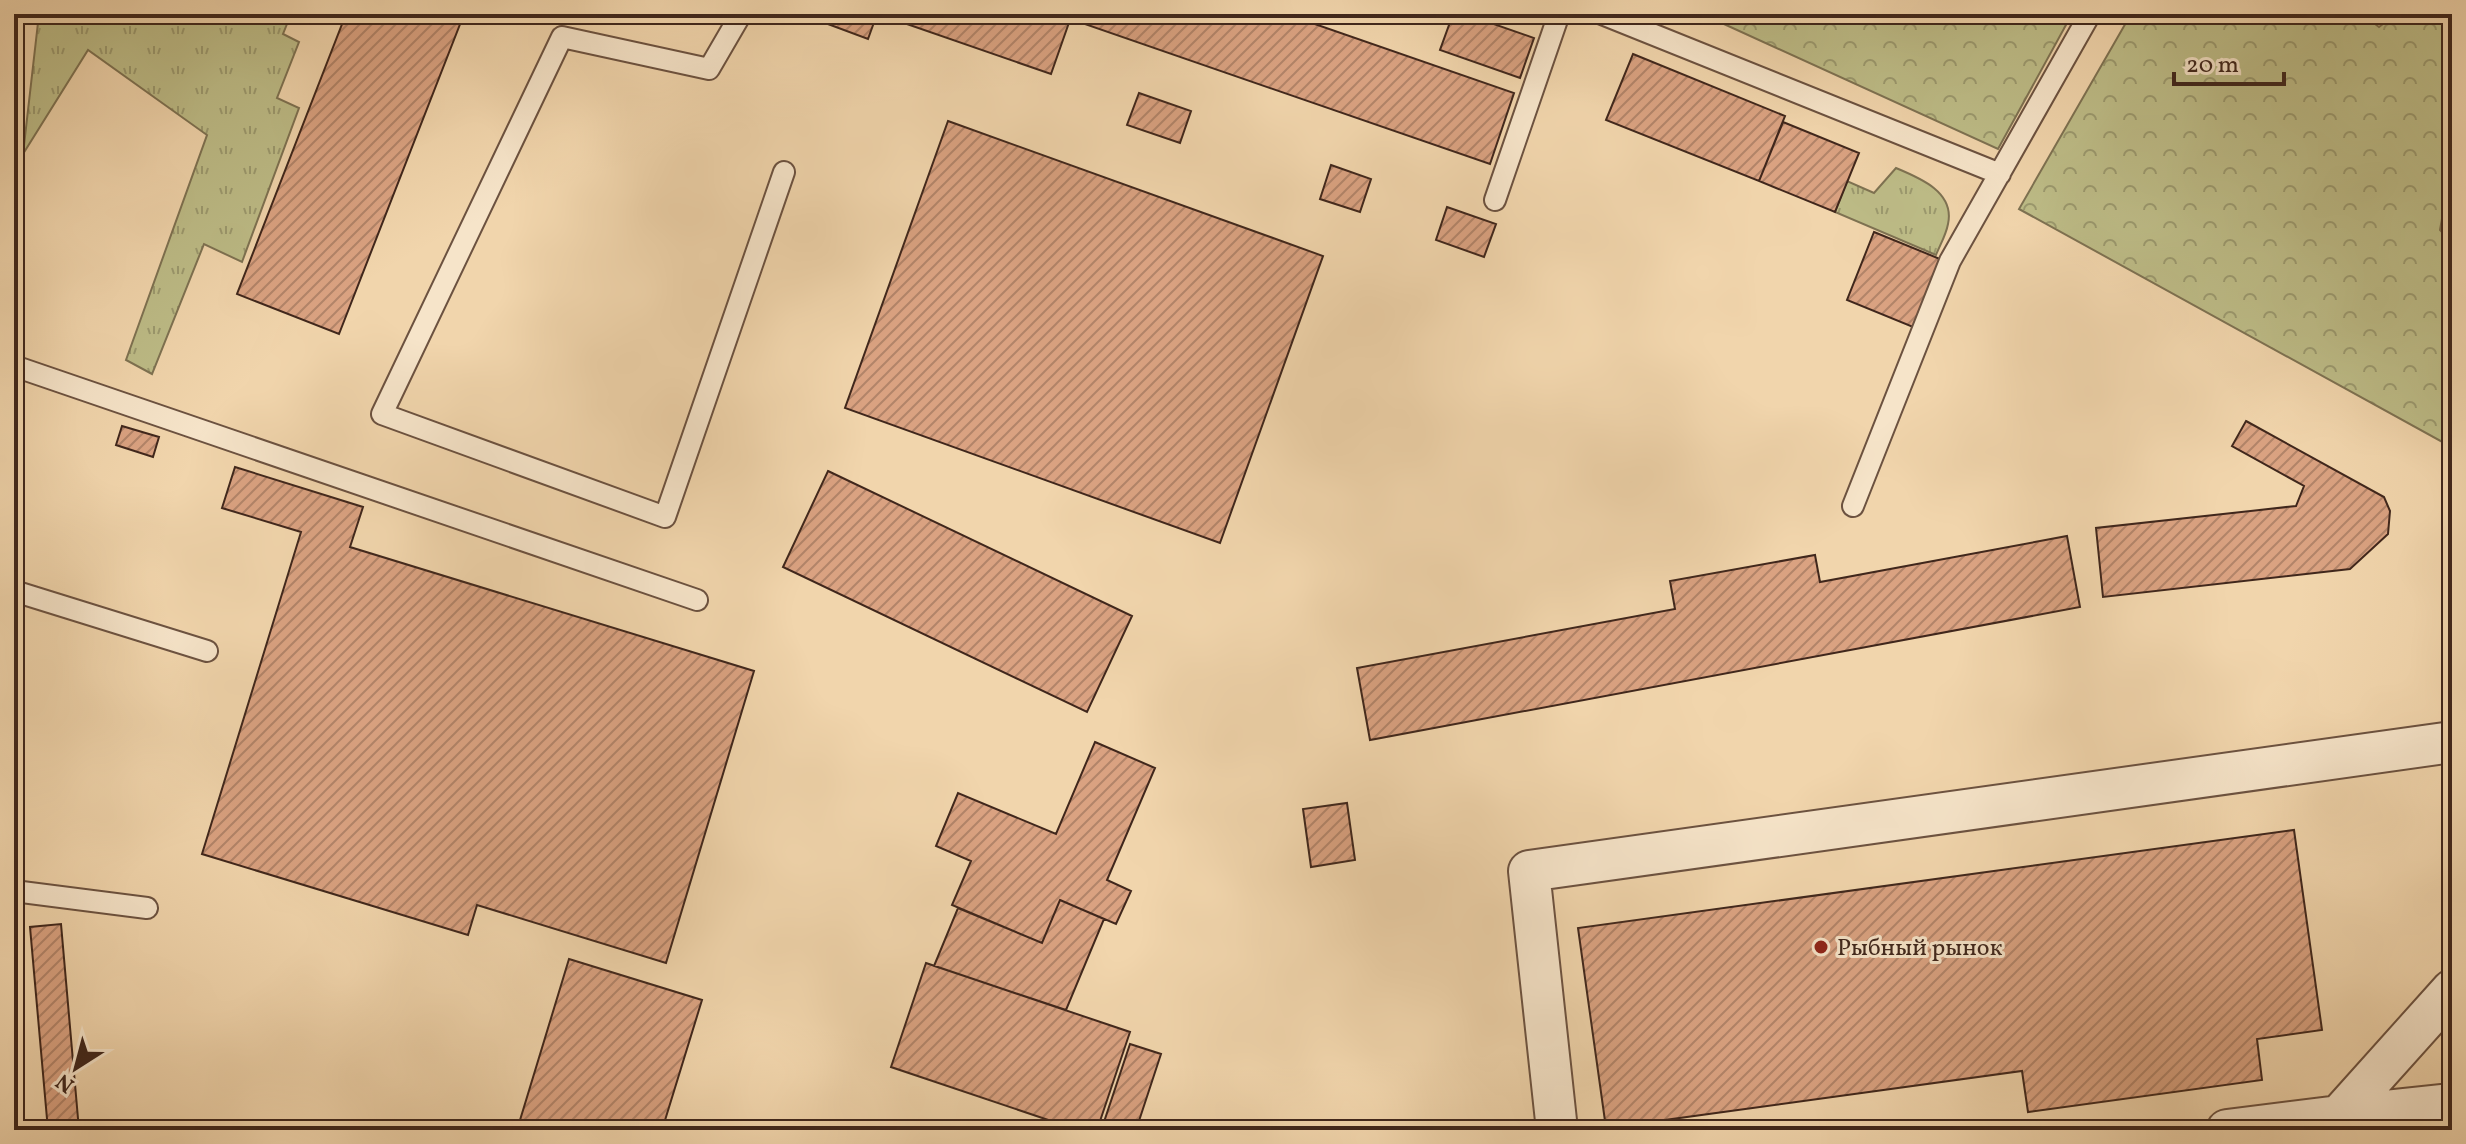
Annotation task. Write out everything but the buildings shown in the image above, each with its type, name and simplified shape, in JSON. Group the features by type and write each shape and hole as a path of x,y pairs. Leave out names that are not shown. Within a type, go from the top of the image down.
{"street":[{"path":"1557,1130 1529,871 2452,742"},
{"path":"2339,1116 2452,990"},
{"path":"2227,1130 2452,1104"}],"lane":[{"path":"741,14 709,69 562,37 382,414 665,517 784,172"},
{"path":"1495,200 1559,14"},
{"path":"1602,14 2000,174"},
{"path":"1853,506 1950,261 2090,14"},
{"path":"14,366 697,600"},
{"path":"14,591 207,651"},
{"path":"14,891 147,908"}],"green space":[{"path":"39,14 291,14 283,34 299,42 277,98 299,108 242,262 204,244 152,374 126,360 207,135 88,50 23,154"},
{"path":"1702,14 2072,14 1998,149"},
{"path":"2131,14 2362,14 2379,27 2396,14 2452,14 2452,184 2447,191 2440,230 2452,243 2452,439 2446,444 2019,209"},
{"path":"1896,168 1934,188 1946,203 1948,224 1936,255 1835,212 1847,181 1874,193"}],"place":[{"name":"Рыбный рынок","path":"1821,947"}]}
